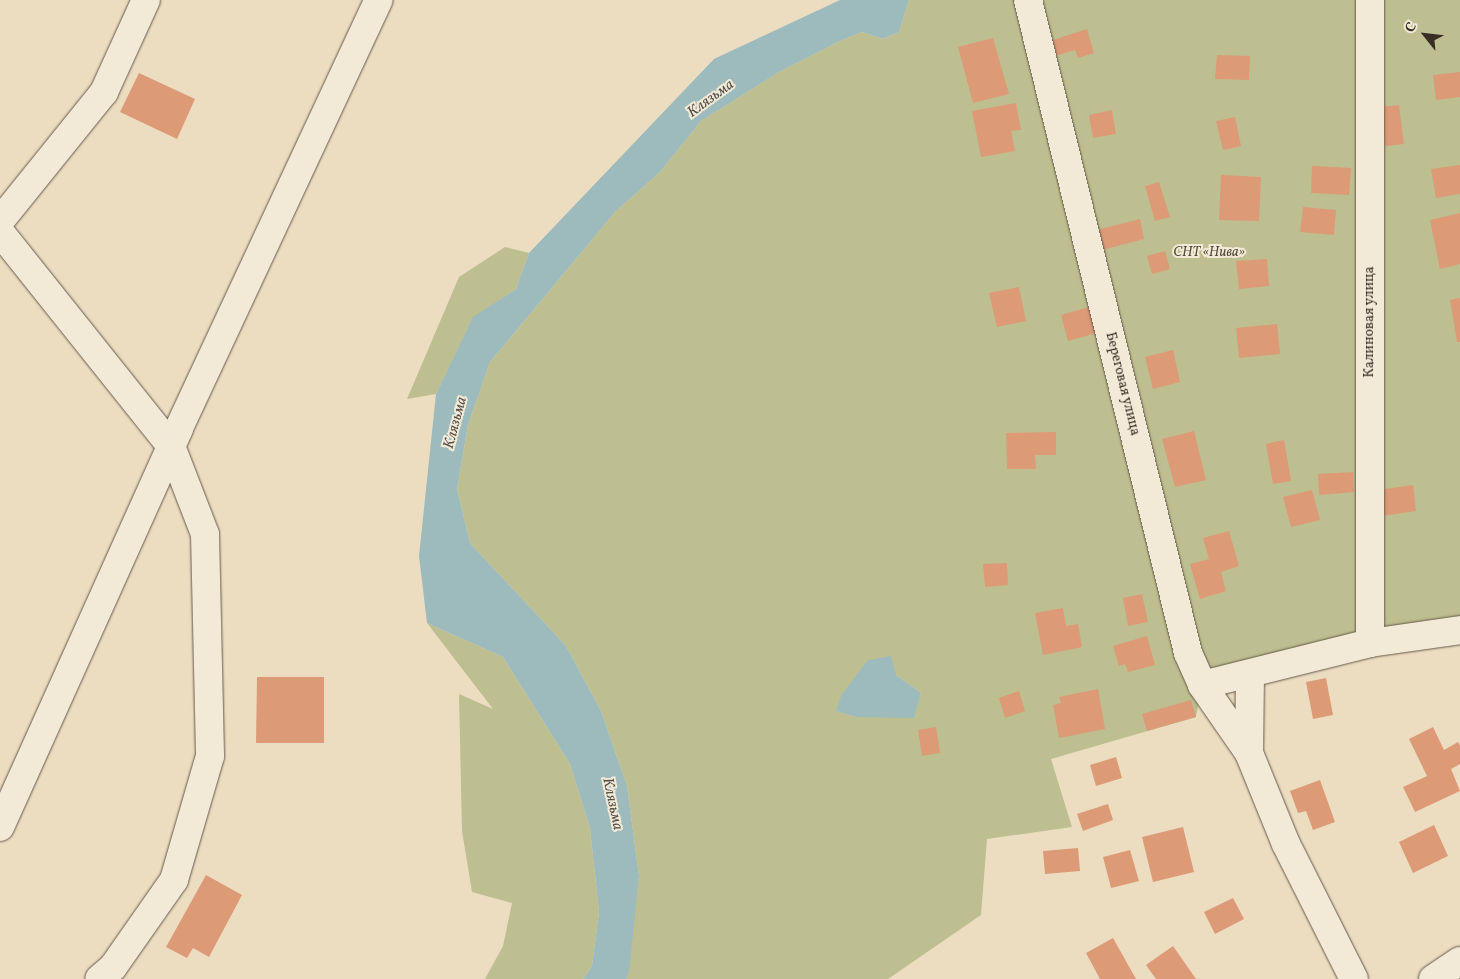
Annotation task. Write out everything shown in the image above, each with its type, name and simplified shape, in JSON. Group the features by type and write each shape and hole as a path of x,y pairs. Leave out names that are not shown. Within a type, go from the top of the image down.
{"street":[{"path":"0,221 104,92 146,0"},
{"path":"0,827 171,446 379,0"},
{"name":"Береговая улица","path":"1028,0 1188,653 1202,685 1249,754"},
{"name":"Калиновая улица","path":"1370,0 1370,643"},
{"path":"0,232 171,446 205,534 210,756 174,880 113,967 99,979"},
{"path":"1202,685 1370,643 1460,630"},
{"path":"1250,674 1249,754 1286,844 1354,979"},
{"path":"1433,979 1460,961"}],"green space":[{"name":"СНТ «Нива»","path":"909,0 1460,0 1460,630 1202,685 1196,717 1051,759 1072,827 987,839 981,915 888,979 626,979 639,876 627,786 601,711 566,646 470,543 457,489 468,425 490,362 615,212 660,172 701,121 779,72 840,41 862,32 883,39 899,32","holes":["896,675 921,693 914,717 856,717 837,711"]},
{"path":"505,247 529,253 516,289 473,318 436,394 407,399 459,277"},
{"path":"427,623 503,657 570,764 590,828 599,912 592,966 583,979 485,979 503,946 512,903 472,892 462,831 459,694 493,709"}],"water":[{"name":"Клязьма","path":"840,0 909,0 899,32 883,39 862,32 840,41 779,72 701,121 660,172 615,212 490,362 468,425 457,489 470,543 566,646 601,711 627,786 639,876 629,972 626,979 583,979 592,966 599,912 590,828 570,764 503,657 427,623 419,556 436,394 473,317 516,289 529,253 714,59"},
{"path":"891,656 896,675 921,693 914,718 856,717 836,711 842,694 868,660"}],"building":[{"path":"1087,29 1094,53 1078,58 1075,50 1055,56 1050,41"},
{"path":"993,38 1009,94 973,103 958,47"},
{"path":"1217,55 1250,56 1249,80 1215,79"},
{"path":"1460,72 1460,97 1436,100 1433,75"},
{"path":"139,73 195,99 177,139 120,112"},
{"path":"1016,103 1021,130 1011,131 1015,151 981,157 972,111"},
{"path":"1399,105 1404,144 1385,146 1380,107"},
{"path":"1112,110 1116,134 1093,138 1089,115"},
{"path":"1235,117 1241,146 1223,150 1216,121"},
{"path":"1460,165 1460,194 1436,198 1431,169"},
{"path":"1312,166 1351,168 1349,195 1311,193"},
{"path":"1221,175 1261,177 1259,221 1219,220"},
{"path":"1159,182 1170,217 1155,221 1145,186"},
{"path":"1303,207 1336,210 1334,235 1300,232"},
{"path":"1460,213 1460,264 1440,269 1430,220"},
{"path":"1140,219 1144,239 1102,250 1097,230"},
{"path":"1165,251 1170,269 1152,274 1147,256"},
{"path":"1267,259 1269,286 1239,289 1236,261"},
{"path":"1019,287 1026,321 997,327 989,293"},
{"path":"1460,298 1460,342 1457,342 1450,300"},
{"path":"1089,307 1097,333 1068,341 1061,315"},
{"path":"1277,324 1280,354 1239,358 1236,328"},
{"path":"1173,350 1180,382 1153,389 1145,357"},
{"path":"1194,431 1206,480 1175,487 1162,439"},
{"path":"1056,432 1056,455 1035,455 1036,469 1007,469 1006,433"},
{"path":"1284,440 1291,481 1273,484 1266,444"},
{"path":"1353,472 1354,492 1319,495 1318,474"},
{"path":"1413,485 1416,511 1382,516 1378,490"},
{"path":"1312,490 1320,520 1291,527 1283,497"},
{"path":"1229,531 1239,566 1221,572 1226,591 1200,599 1190,564 1209,559 1203,538"},
{"path":"1007,563 1008,585 985,587 983,564"},
{"path":"1142,594 1148,622 1128,626 1123,598"},
{"path":"1063,608 1066,626 1078,624 1082,647 1043,655 1035,613"},
{"path":"1147,636 1155,665 1128,672 1125,664 1119,666 1113,646"},
{"path":"257,677 324,677 324,743 256,743"},
{"path":"1326,678 1333,715 1313,719 1306,682"},
{"path":"1098,689 1105,729 1059,738 1053,705 1061,703 1059,697"},
{"path":"1019,691 1025,711 1005,718 999,698"},
{"path":"1191,700 1196,717 1147,731 1142,714"},
{"path":"936,727 940,753 922,756 918,730"},
{"path":"1433,727 1444,750 1458,742 1460,746 1460,764 1451,769 1460,791 1415,812 1403,787 1427,776 1409,739"},
{"path":"1116,757 1122,778 1096,786 1090,765"},
{"path":"1320,780 1335,822 1313,830 1306,811 1298,813 1290,791"},
{"path":"1108,804 1113,820 1083,831 1077,814"},
{"path":"1434,825 1448,856 1413,873 1399,842"},
{"path":"1183,827 1194,872 1153,882 1142,837"},
{"path":"1078,848 1080,871 1045,874 1043,851"},
{"path":"1130,850 1139,881 1111,888 1103,857"},
{"path":"206,875 242,895 209,957 193,948 187,958 166,947"},
{"path":"1233,898 1244,919 1215,934 1204,912"},
{"path":"1113,938 1136,979 1100,979 1086,953"},
{"path":"1173,946 1196,979 1156,979 1146,965"}]}
